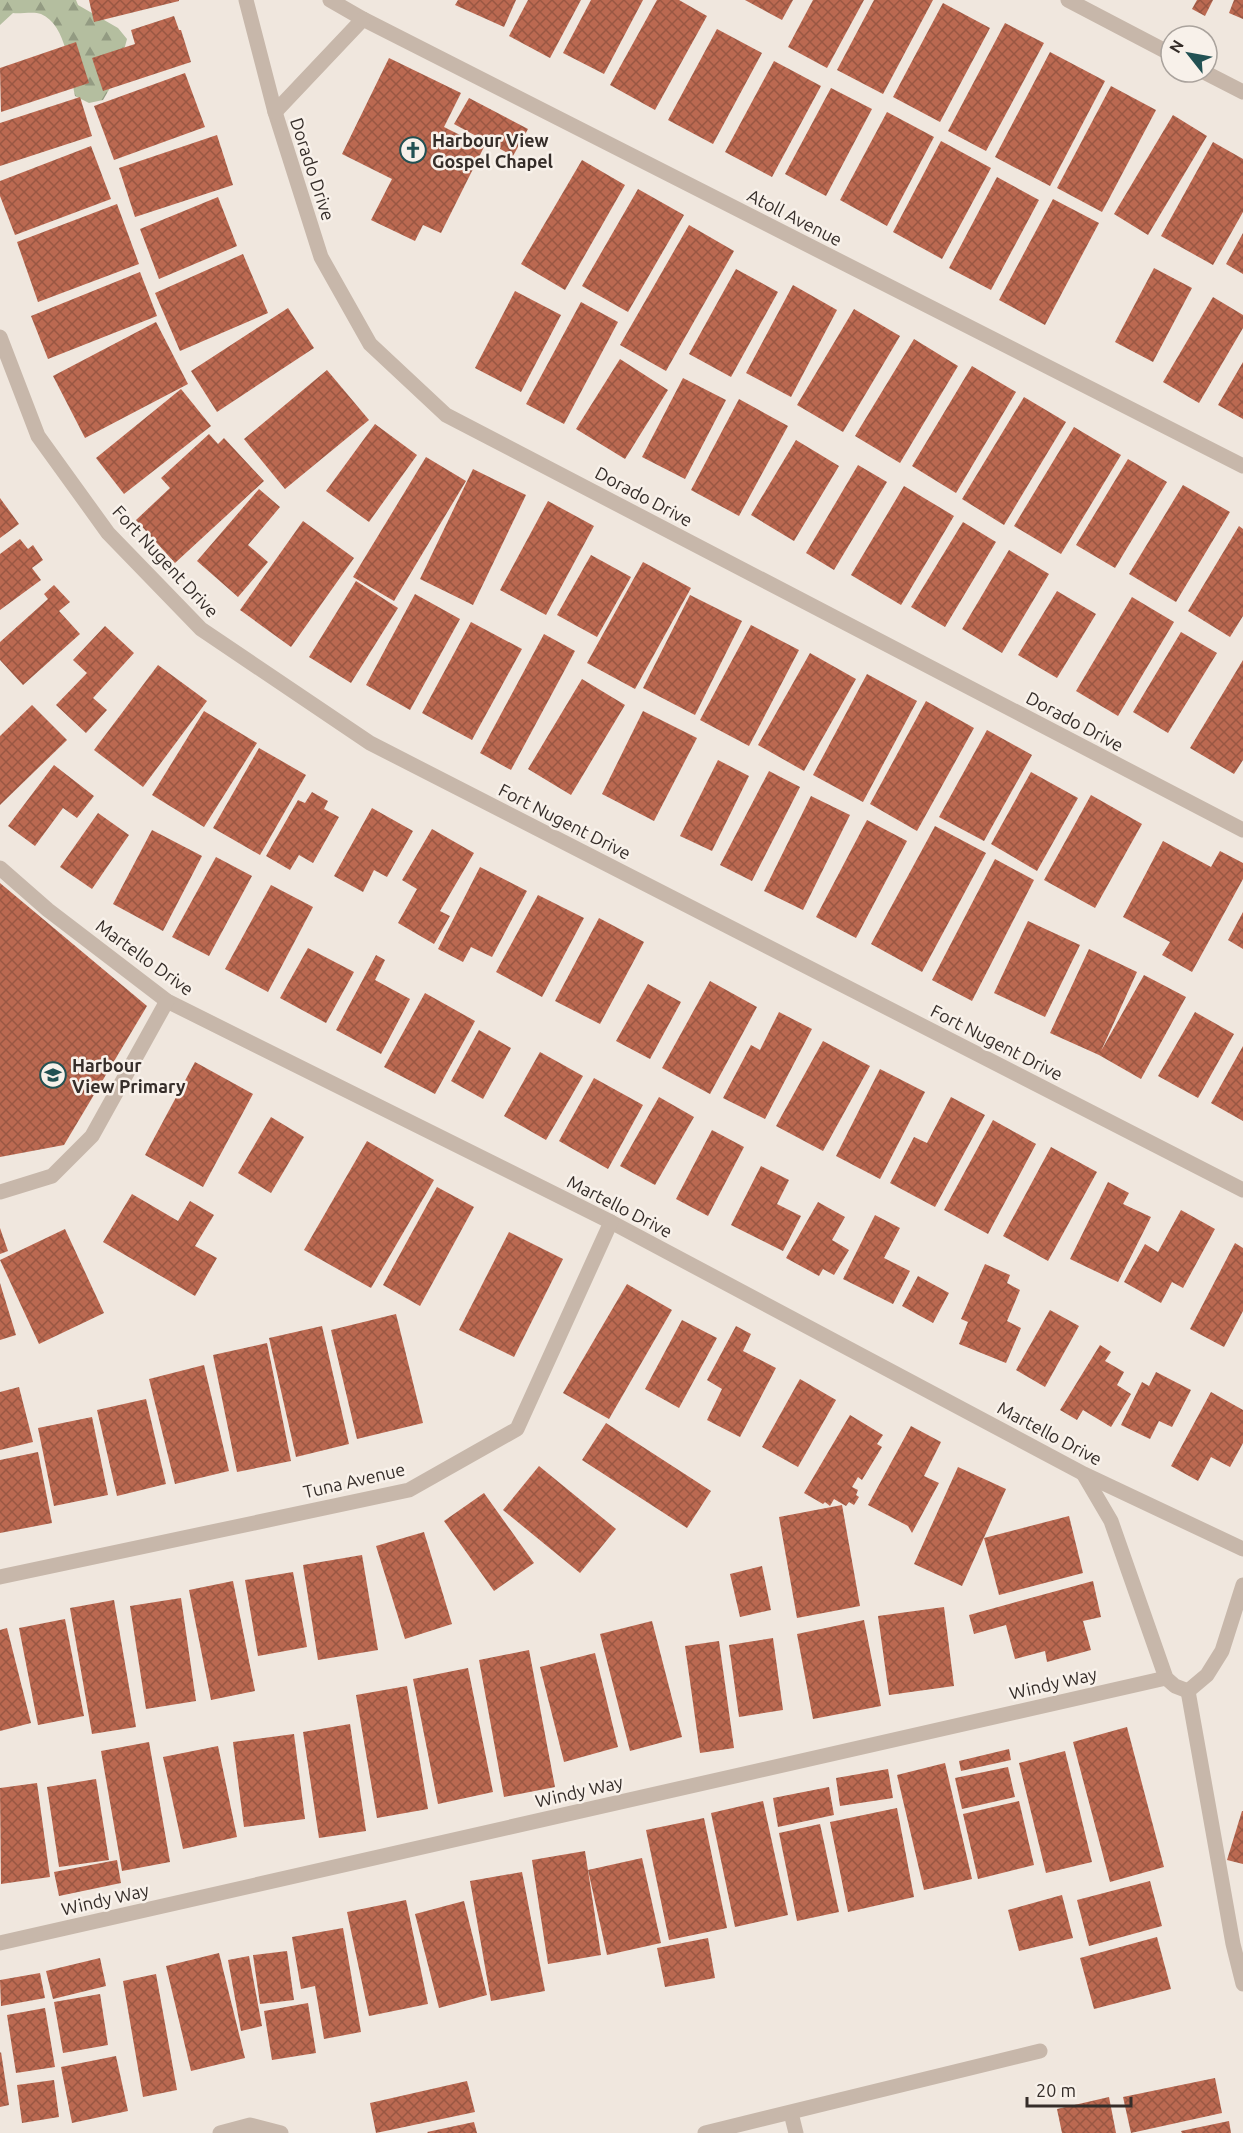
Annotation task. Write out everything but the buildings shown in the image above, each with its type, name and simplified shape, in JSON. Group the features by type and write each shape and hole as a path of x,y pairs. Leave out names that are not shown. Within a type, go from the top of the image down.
{"street":[{"name":"Dorado Drive","path":"246,0 275,112 321,257 370,344 446,415 1243,830"},
{"name":"Atoll Avenue","path":"330,0 363,19 1243,466"},
{"path":"1068,0 1159,48"},
{"path":"275,112 363,19"},
{"path":"1219,80 1243,92"},
{"name":"Fort Nugent Drive","path":"0,337 38,436 108,533 201,629 370,743 1243,1190"},
{"name":"Martello Drive","path":"0,868 48,910 167,1002 611,1222 1084,1474 1243,1549"},
{"path":"0,1192 52,1176 92,1136 167,1002"},
{"name":"Tuna Avenue","path":"0,1577 409,1490 517,1429 611,1222"},
{"path":"1084,1474 1111,1521 1166,1678 1176,1686 1188,1691"},
{"path":"1188,1691 1207,1675 1222,1651 1243,1585"},
{"name":"Windy Way","path":"0,1942 1166,1678"},
{"path":"1188,1691 1233,1944 1243,1984"},
{"path":"705,2133 1040,2051"},
{"path":"791,2113 796,2133"},
{"path":"220,2133 250,2125 280,2133"}],"green space":[{"path":"0,0 76,0 78,5 118,28 127,39 117,76 103,100 89,103 75,96 66,50 57,28 50,20 38,13 13,13 0,25"}],"place":[{"name":"Harbour View Gospel Chapel","path":"413,150"},
{"name":"Harbour View Primary","path":"53,1075"}]}
